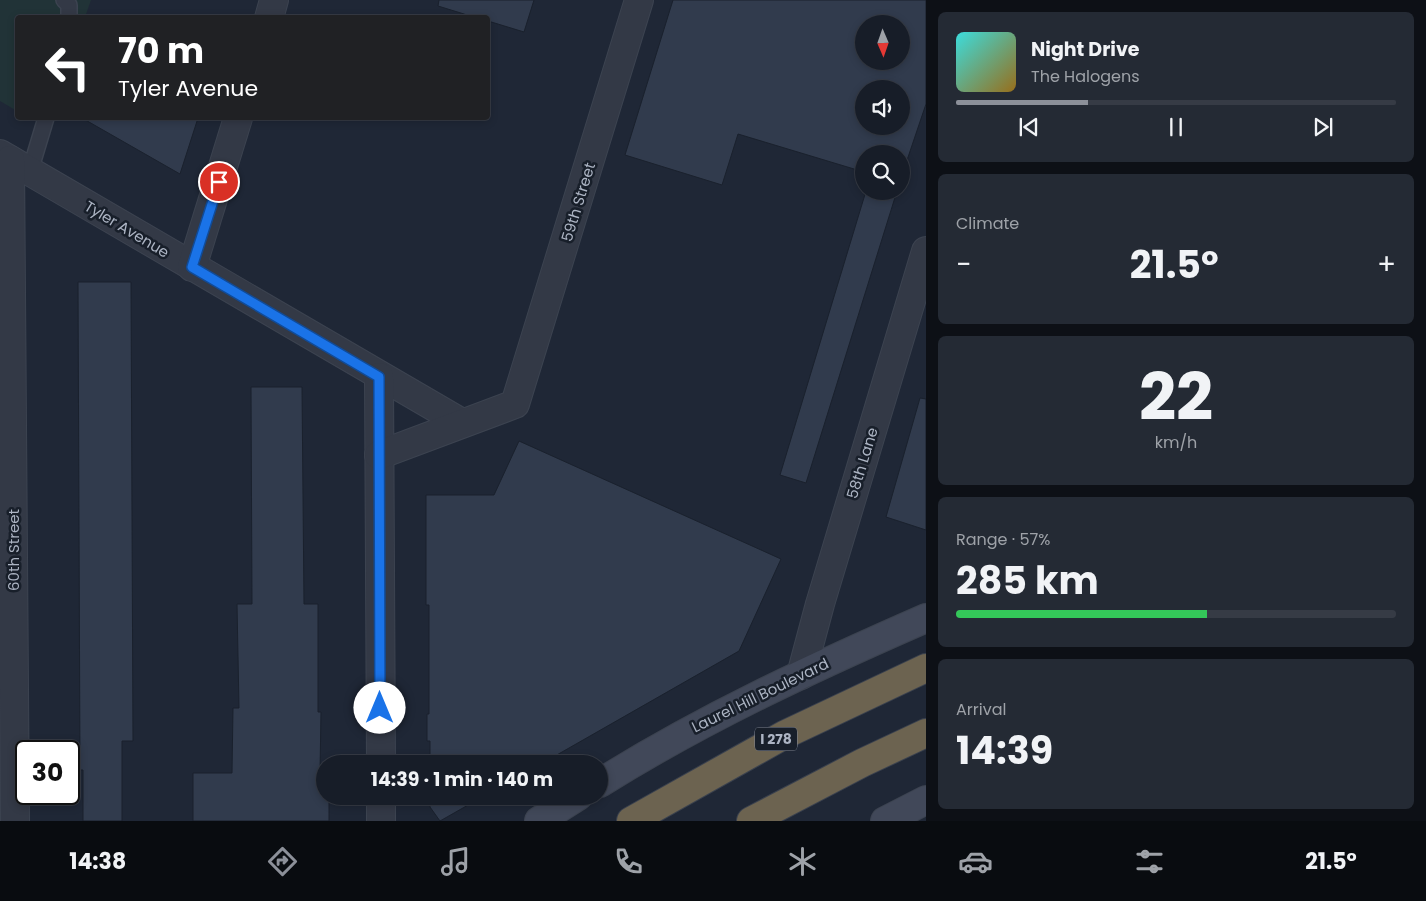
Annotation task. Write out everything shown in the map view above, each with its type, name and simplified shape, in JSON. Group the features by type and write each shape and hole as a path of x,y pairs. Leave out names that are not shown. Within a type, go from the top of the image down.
{"highway":[{"name":"I 278","path":"631,821 784,735 926,668"},
{"path":"751,821 862,762 926,733"}],"main road":[{"name":"Laurel Hill Boulevard","path":"608,778 693,728 801,675 926,618"},
{"path":"886,821 926,800"},
{"path":"539,821 564,805"}],"street":[{"path":"270,15 274,0"},
{"name":"59th Street","path":"462,423 515,404 639,0"},
{"path":"192,267 237,120"},
{"name":"Tyler Avenue","path":"13,162 379,377 462,423"},
{"name":"60th Street","path":"13,162 15,821"},
{"name":"58th Lane","path":"801,675 820,604 926,251"},
{"path":"379,377 381,755"},
{"path":"379,454 462,423"},
{"path":"381,805 381,821"}],"lane":[{"path":"64,0 69,5 70,15"},
{"path":"13,162 44,120"}],"shaded area":[{"path":"0,0 91,0 86,15 15,15 15,110 0,101"}],"building":[{"path":"439,0 534,0 524,32 490,22 490,15 467,15 438,6"},
{"path":"673,0 926,0 926,104 910,151 910,145 855,145 855,169 738,134 722,185 625,155"},
{"path":"86,120 197,120 180,174"},
{"path":"863,200 894,200 806,483 780,475"},
{"path":"78,282 131,282 133,741 122,741 122,821 83,821 83,770 80,770"},
{"path":"251,387 302,387 304,604 318,604 318,712 321,712 320,755 316,755 316,805 329,805 329,821 193,821 193,773 232,773 233,708 239,708 237,604 252,604"},
{"path":"920,398 926,399 926,530 886,517"},
{"path":"519,441 781,559 739,651 557,755 430,755 430,741 427,741 427,714 429,714 429,605 426,605 426,495 494,495"},
{"path":"430,805 468,805 440,821"}],"route":[{"path":"219,182 192,267 379,377 380,708"}]}
